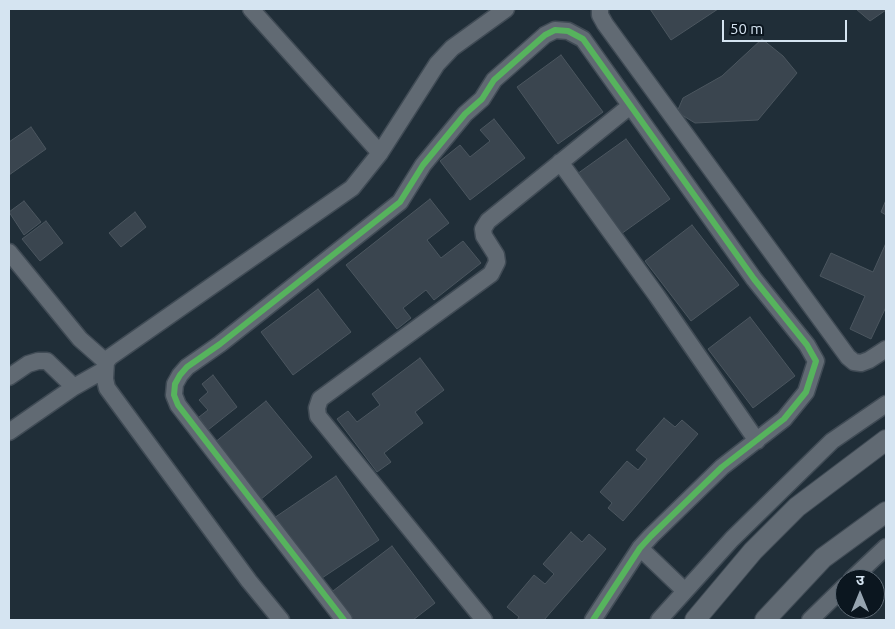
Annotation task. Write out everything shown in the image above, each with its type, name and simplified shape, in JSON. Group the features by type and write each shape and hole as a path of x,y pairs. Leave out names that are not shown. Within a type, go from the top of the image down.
{"street":[{"path":"251,9 380,153"},
{"path":"9,432 105,366 110,357 352,188 380,153 437,64 469,35 506,9"},
{"path":"600,9 600,15 605,24 848,357 854,362 861,363 886,349"},
{"path":"344,620 178,405 174,395 180,375 400,202 423,165 465,114 482,98 494,80 545,35 555,30 568,31 583,39 754,279 814,354 816,361 806,392 784,419 722,468 640,548 593,620"},
{"path":"484,620 318,416 317,408 320,399 491,274 497,262 496,255 484,236 484,229 488,221 630,106"},
{"path":"560,162 657,296 757,441"},
{"path":"9,252 80,339 105,366 107,388 249,581 281,620"},
{"path":"9,376 28,364 47,361 74,387"},
{"path":"659,620 732,538 832,441 886,404"},
{"path":"695,620 753,551 797,507 886,440"},
{"path":"765,620 823,558 886,512"},
{"path":"640,548 686,591"},
{"path":"864,569 885,552"},
{"path":"810,620 835,596"}],"building":[{"path":"650,9 718,9 671,40"},
{"path":"856,9 886,9 886,10 870,21"},
{"path":"762,39 783,56 797,73 758,120 695,123 677,112 683,98 722,76"},
{"path":"561,55 603,112 558,144 517,87"},
{"path":"494,119 525,158 470,200 440,161 460,145 470,157 490,141 480,130"},
{"path":"31,127 46,149 9,175 9,142"},
{"path":"626,139 670,199 621,234 577,174"},
{"path":"430,199 449,223 427,240 441,258 463,241 481,263 434,300 426,290 403,308 411,318 397,329 346,265"},
{"path":"886,200 886,215 881,212"},
{"path":"24,201 41,222 24,235 9,212"},
{"path":"135,212 146,227 121,247 109,233"},
{"path":"46,221 63,243 40,261 22,239"},
{"path":"692,225 739,285 691,321 645,261"},
{"path":"886,243 886,307 871,339 850,329 865,296 820,276 831,253 873,272"},
{"path":"318,289 351,332 293,375 261,332"},
{"path":"750,317 795,376 753,408 708,349"},
{"path":"420,358 444,390 415,412 423,423 384,453 391,462 377,472 337,419 348,411 357,422 380,405 372,394"},
{"path":"213,375 237,407 208,430 199,417 208,410 199,400 208,392 202,384"},
{"path":"266,401 312,457 260,500 214,443"},
{"path":"664,418 675,427 682,420 698,434 623,521 608,508 612,503 600,492 627,461 638,470 647,459 636,450"},
{"path":"336,476 379,540 316,582 274,518"},
{"path":"571,532 582,542 589,534 606,549 544,620 517,620 519,617 507,607 534,575 545,584 554,574 543,564"},
{"path":"392,546 435,603 413,620 349,620 329,594"}],"cycle path":[{"path":"344,620 178,405 174,395 175,384 187,367 220,344 400,202 423,165 465,114 482,99 494,80 545,35 555,30 568,31 583,39 754,279 807,345 816,361 806,392 784,419 722,467 651,536 640,548 593,620"}]}
